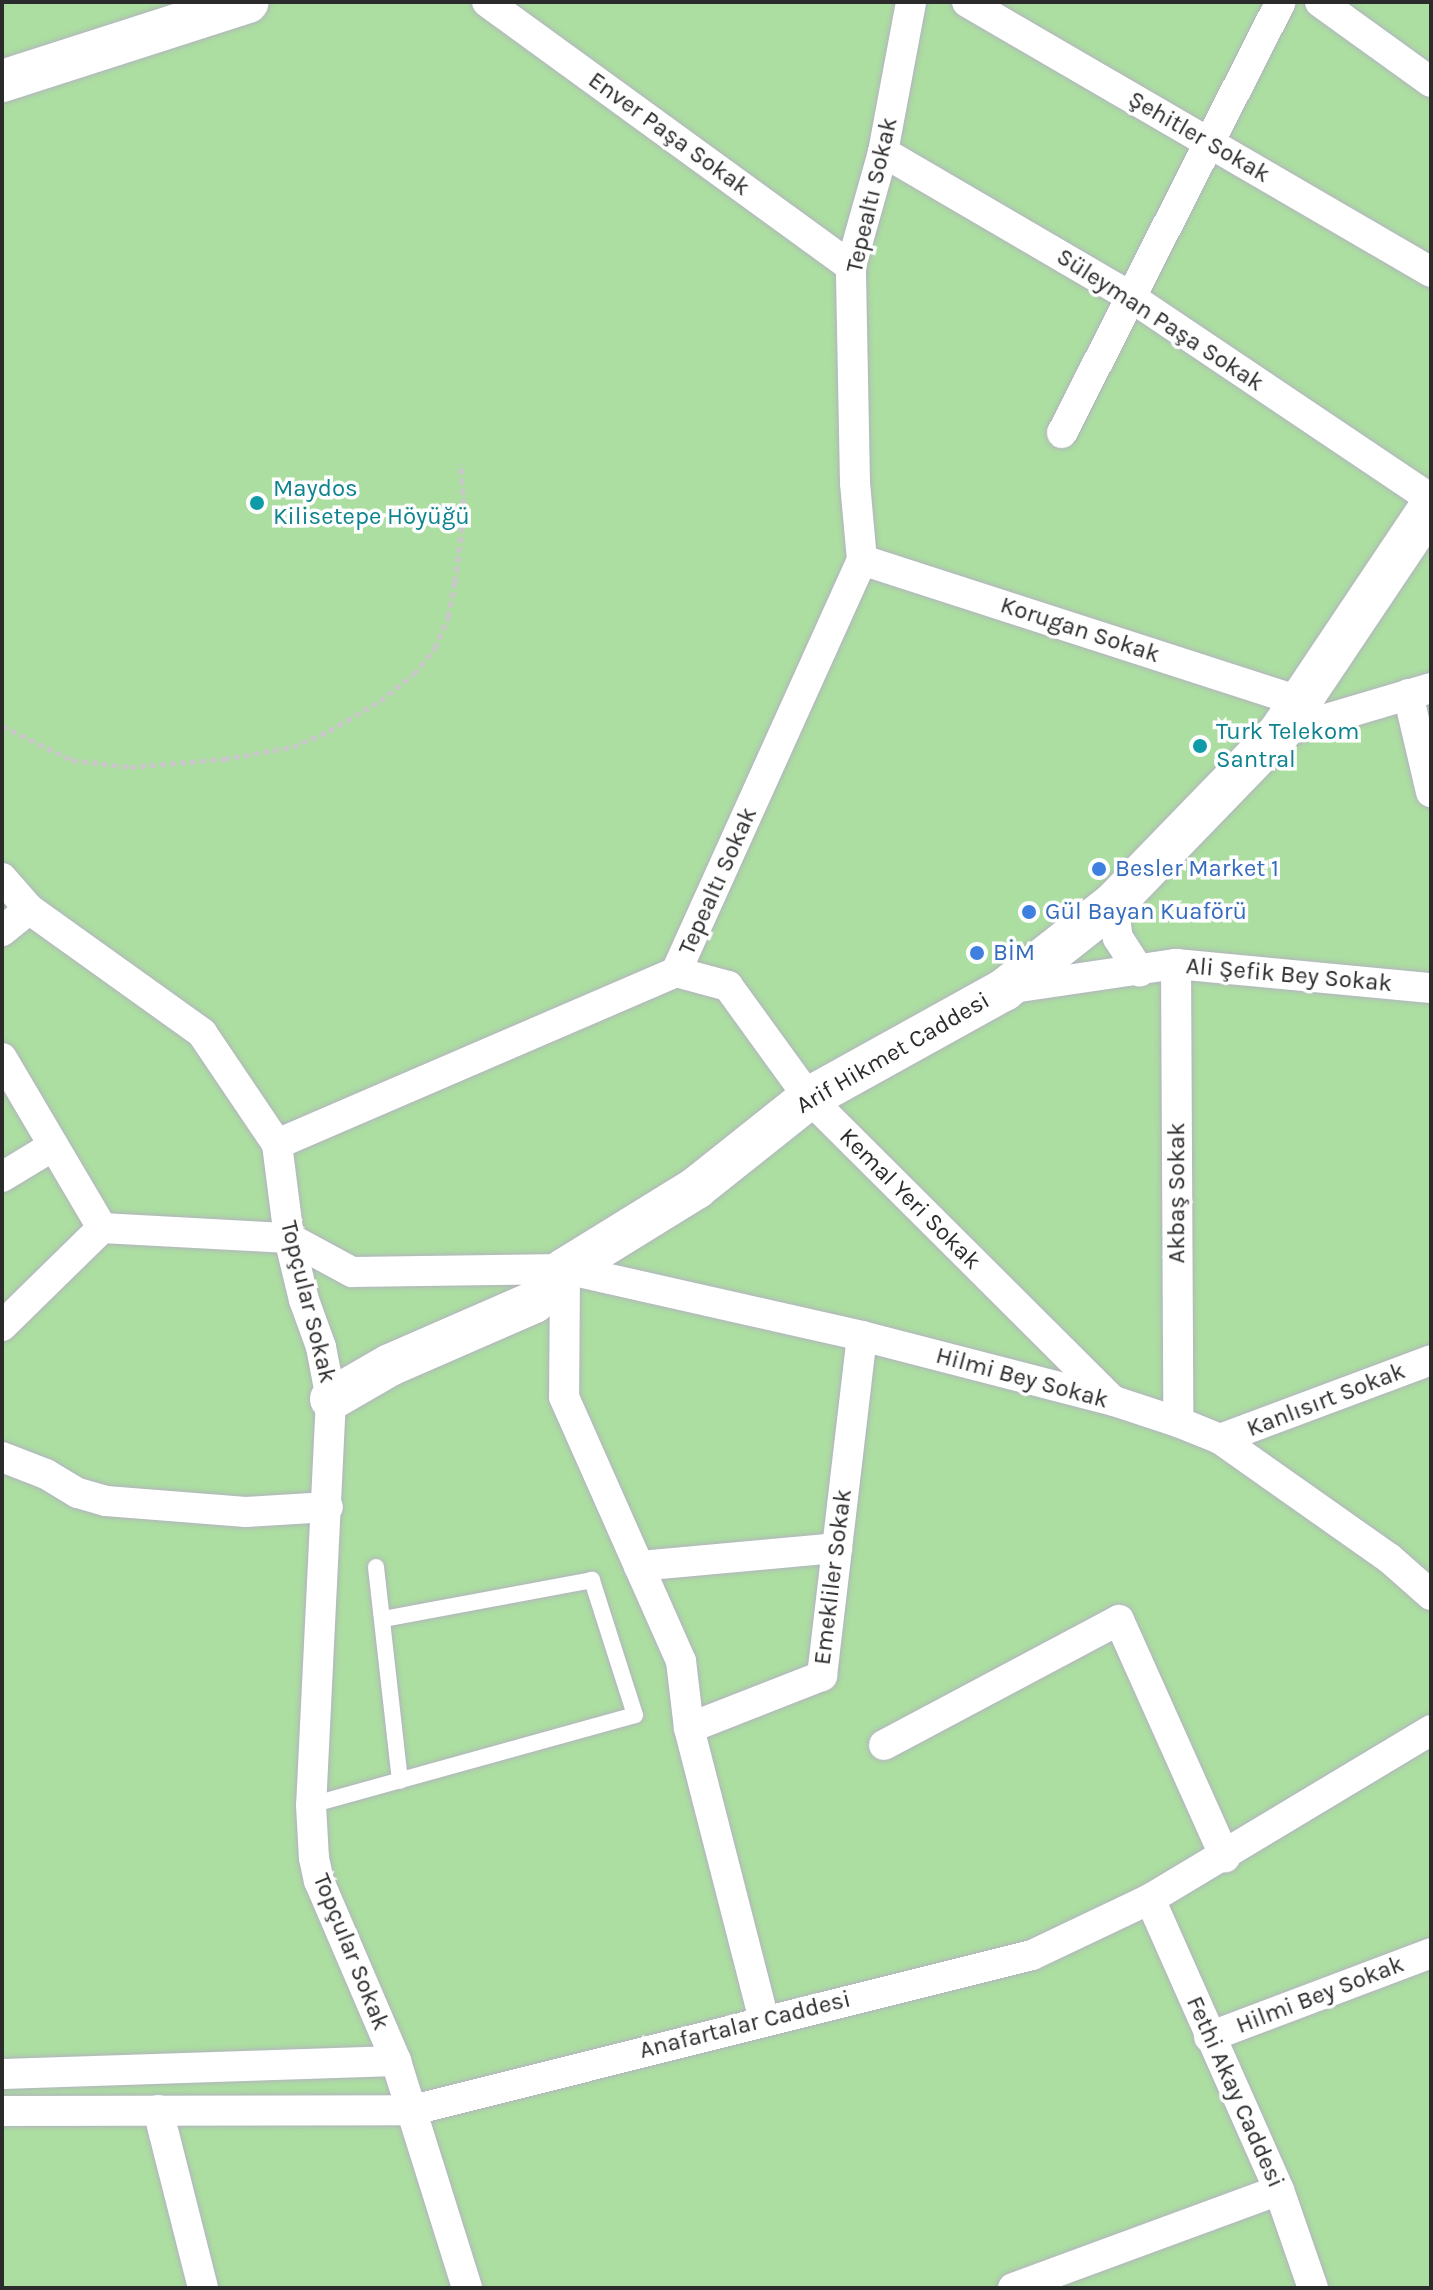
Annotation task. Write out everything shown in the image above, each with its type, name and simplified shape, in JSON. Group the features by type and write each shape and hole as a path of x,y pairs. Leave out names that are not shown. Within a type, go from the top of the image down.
{"street":[{"path":"2,81 203,8 248,2"},
{"name":"Enver Paşa Sokak","path":"487,2 851,266"},
{"name":"Tepealtı Sokak","path":"277,1144 676,972 862,560 855,483 851,266 883,152 911,2"},
{"name":"Şehitler Sokak","path":"967,2 1431,272"},
{"path":"1062,433 1281,2"},
{"path":"1320,2 1431,82"},
{"name":"Süleyman Paşa Sokak","path":"883,152 1129,296 1431,499"},
{"name":"Arif Hikmet Caddesi","path":"331,1399 390,1365 534,1302 565,1269 696,1188 809,1098 1004,990 1113,904 1288,717 1431,506"},
{"name":"Korugan Sokak","path":"862,560 1288,717"},
{"path":"1288,717 1420,691 1431,792"},
{"path":"2,878 29,909 202,1033 277,1144"},
{"path":"1113,904 1118,938 1140,972"},
{"path":"2,931 29,909"},
{"name":"Ali Şefik Bey Sokak","path":"1004,990 1140,972 1176,964 1431,988"},
{"name":"Akbaş Sokak","path":"1176,964 1178,1422"},
{"name":"Kemal Yeri Sokak","path":"676,972 728,986 809,1098 1114,1401"},
{"path":"2,1058 102,1228"},
{"name":"Topçular Sokak","path":"277,1144 289,1238 304,1300 321,1347 331,1399 311,1805 319,1881 396,2061 467,2288"},
{"path":"2,1177 53,1146"},
{"path":"2,1326 102,1228 289,1238 352,1272 565,1269 564,1397 681,1661 689,1728 764,2020"},
{"name":"Hilmi Bey Sokak","path":"565,1269 862,1336 1114,1401 1178,1422 1220,1439 1389,1558 1431,1595"},
{"name":"Emekliler Sokak","path":"689,1728 822,1676 862,1336"},
{"name":"Kanlısırt Sokak","path":"1220,1439 1431,1360"},
{"path":"2,1457 46,1474 78,1493 106,1501 246,1512 328,1507"},
{"path":"639,1566 837,1548"},
{"path":"884,1745 1119,1620 1225,1857"},
{"name":"Anafartalar Caddesi","path":"2,2111 413,2110 1032,1955 1150,1899 1225,1857 1431,1730"},
{"name":"Fethi Akay Caddesi","path":"1150,1899 1279,2190 1313,2288"},
{"name":"Hilmi Bey Sokak","path":"1209,2037 1431,1953"},
{"path":"2,2074 396,2061"},
{"path":"158,2110 203,2288"},
{"path":"1013,2288 1279,2190"}],"lane":[{"path":"376,1567 400,1781"},
{"path":"311,1805 635,1715 592,1580 383,1619"}],"path":[{"path":"2,726 72,760 130,767 224,759 279,750 329,731 392,692 414,674 435,648 448,617 455,582 464,514 461,463"}],"green space":[{"path":"2,2 1431,2 1431,2288 2,2288"}],"place":[{"name":"Maydos Kilisetepe Höyüğü","path":"257,503"},
{"name":"Turk Telekom Santral","path":"1200,746"},
{"name":"Besler Market 1","path":"1099,869"},
{"name":"Gül Bayan Kuaförü","path":"1029,912"},
{"name":"BİM","path":"977,953"}]}
